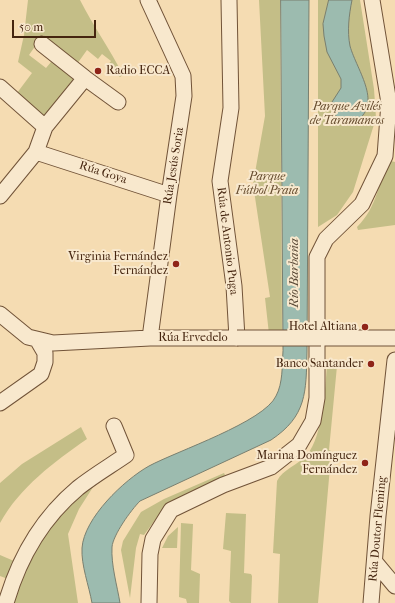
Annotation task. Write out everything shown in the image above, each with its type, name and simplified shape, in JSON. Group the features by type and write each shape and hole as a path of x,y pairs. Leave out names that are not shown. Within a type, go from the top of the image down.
{"street":[{"name":"Rúa Jesús Soria","path":"148,0 183,76 184,96 150,338"},
{"name":"Rúa de Antonio Puga","path":"229,0 231,108 220,181 234,286 237,338"},
{"path":"149,603 150,554 153,538 171,510 223,485 271,466 299,445 313,421 317,398 319,332 317,257 326,239 362,204 385,156 389,103 372,0"},
{"path":"42,44 118,102"},
{"path":"0,196 36,152 45,127 85,78"},
{"path":"0,87 45,127"},
{"name":"Rúa Goya","path":"36,152 169,195"},
{"name":"Rúa Ervedelo","path":"0,314 21,333 38,340 68,344 150,338 237,338 319,332 395,338"},
{"path":"0,403 41,374 46,362 45,353 38,340"},
{"name":"Rúa Doutor Fleming","path":"371,603 395,360"},
{"path":"6,603 21,561 29,545 46,520 78,488 126,455 114,426"},
{"path":"374,562 395,586"}],"green space":[{"path":"28,0 80,0 123,75 120,77 107,66 111,61 102,54 98,59 87,50 77,64 43,35 29,55 46,68 51,62 57,62 73,74 74,80 44,117 17,93 32,73 18,62 24,35"},
{"name":"Parque Fútbol Praia","path":"259,0 280,0 282,334 269,334 265,298 270,297 253,184 265,116"},
{"name":"Parque Avilés de Taramancos","path":"318,0 360,0 374,89 376,118 353,192 337,215 318,227"},
{"path":"391,161 395,162 395,225 358,230 357,227 369,211 382,178"},
{"path":"327,365 337,366 329,450 331,451 330,467 318,603 278,603 280,554 273,553 277,481 283,473 307,455 317,436 322,412"},
{"path":"81,427 87,439 50,466 39,476 17,498 0,523 0,483 22,464"},
{"path":"224,473 225,475 222,479 171,504 161,512 144,535 140,534 136,548 130,598 121,550 123,541 141,512 164,499"},
{"path":"95,484 79,509 68,534 78,603 13,603 20,579 40,538 57,514 68,503"},
{"path":"226,513 246,514 244,573 251,574 252,576 251,603 231,603 229,601 231,551 223,549"},
{"path":"181,523 193,524 191,570 200,574 199,603 187,603 186,599 179,597"},
{"path":"178,527 177,548 162,548 168,536"},
{"path":"0,555 14,561 8,579 0,576"}],"water":[{"name":"Río Barbaña","path":"281,0 309,0 307,352 305,391 302,402 292,422 271,440 140,501 127,516 113,542 112,547 113,568 120,603 92,603 84,568 82,548 84,536 90,524 107,501 128,480 149,466 238,426 255,416 268,406 276,396 280,386 283,351"},
{"path":"329,0 352,0 349,23 350,46 366,88 368,98 367,107 362,116 353,123 343,122 333,113 332,102 341,88 341,79 327,52 324,36 323,24"}],"place":[{"name":"Radio ECCA","path":"98,71"},
{"name":"Virginia Fernández Fernández","path":"176,264"},
{"name":"Hotel Altiana","path":"365,327"},
{"name":"Banco Santander","path":"371,364"},
{"name":"Marina Domínguez Fernández","path":"365,463"}]}
